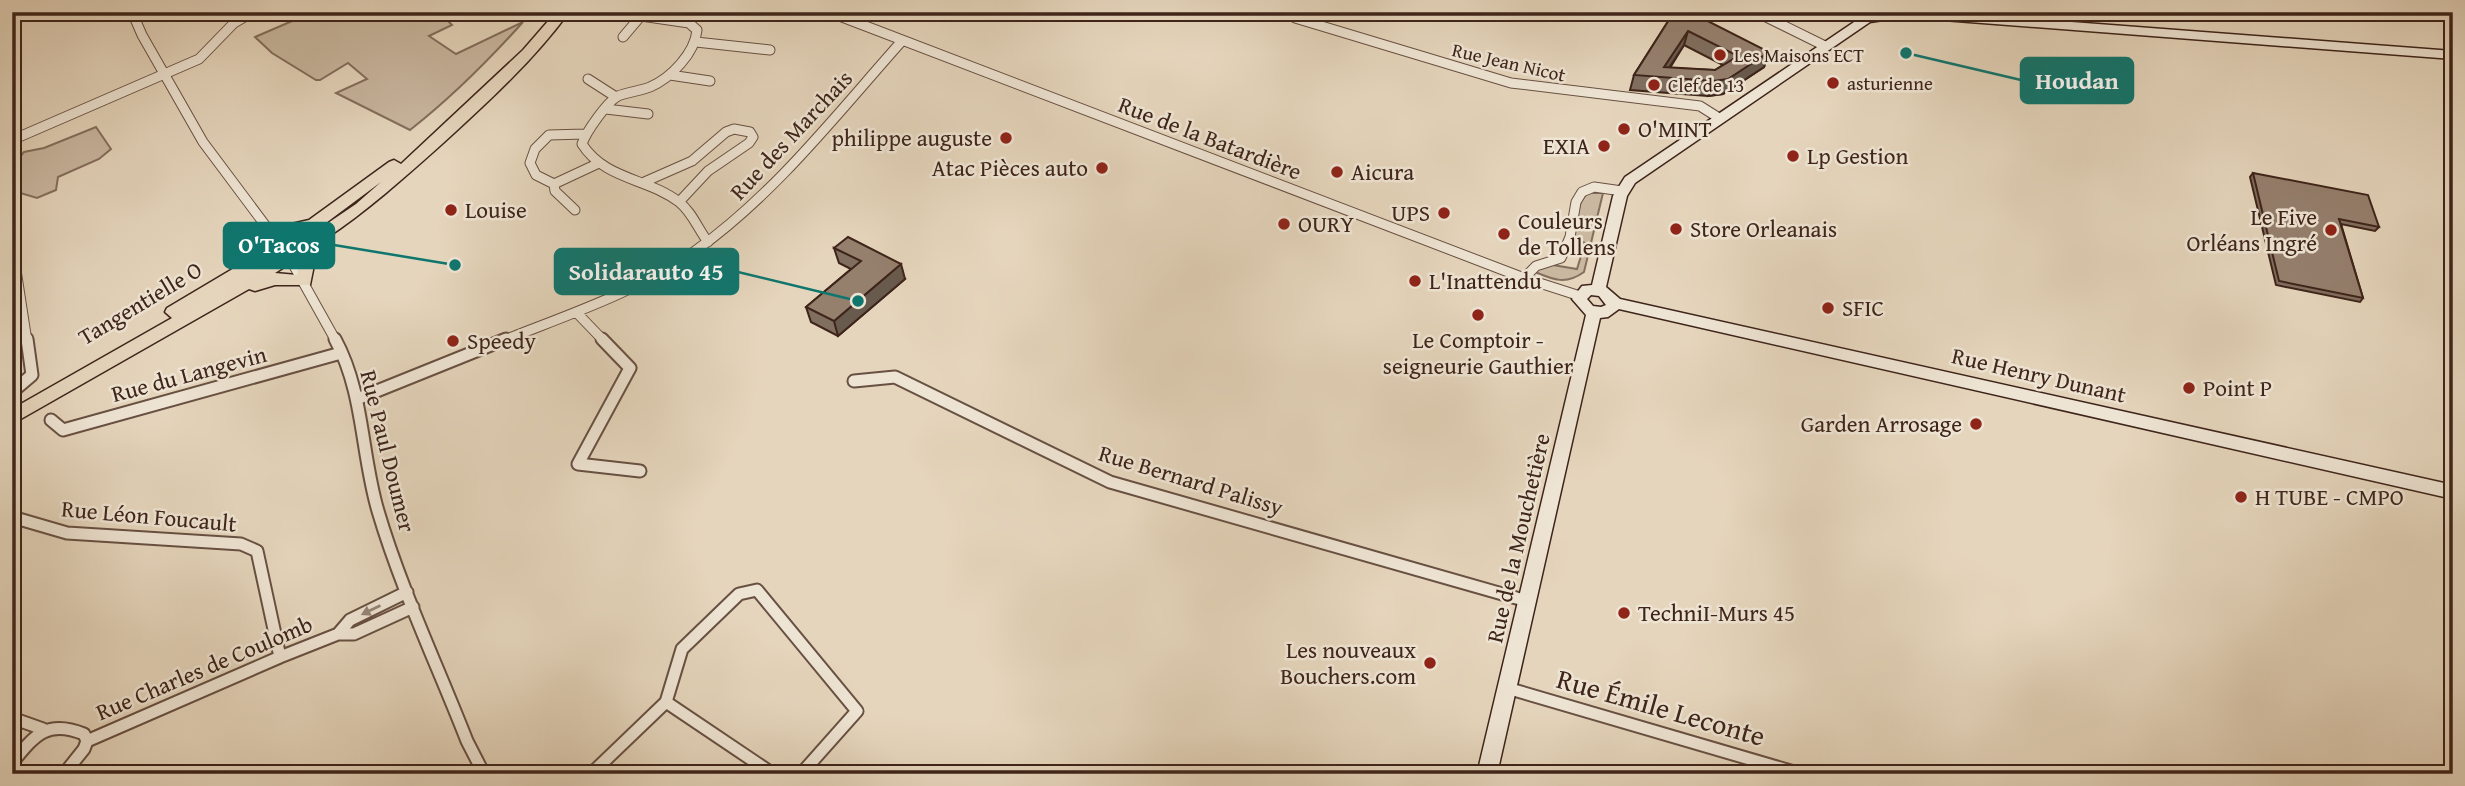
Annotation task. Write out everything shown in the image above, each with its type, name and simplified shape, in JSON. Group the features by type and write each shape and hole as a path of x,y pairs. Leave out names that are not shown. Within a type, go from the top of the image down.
{"main road":[{"path":"285,253 378,182 483,86 551,12"},
{"path":"128,351 262,282 287,278 304,281 307,259 315,245 361,208 468,112 528,53 563,12"},
{"path":"215,286 253,258 266,234 265,227 287,230 304,226 394,165"},
{"path":"285,253 361,208"},
{"name":"Tangentielle O","path":"12,406 215,286 285,253"},
{"name":"Tangentielle O","path":"12,417 183,320 285,253"}],"street":[{"name":"Rue Paul Doumer","path":"132,12 202,142 304,281 341,353 357,399 370,484 383,529 467,741 484,774"},
{"path":"12,140 165,75 210,52 223,30 253,12"},
{"path":"614,12 689,23 697,30 696,42 670,75 650,87 616,97 585,134 582,144 598,163 679,202 708,242"},
{"name":"Rue de la Batardière","path":"829,12 901,42 1524,278 1580,296"},
{"path":"1756,12 1825,46"},
{"path":"1598,290 1622,191 1635,176 1867,19 1883,15 1918,14 2453,55"},
{"path":"623,37 640,17"},
{"name":"Rue Jean Nicot","path":"1295,18 1511,83 1700,106 1719,118"},
{"path":"696,42 770,50"},
{"name":"Rue des Marchais","path":"357,399 576,312 654,276 708,242 760,200 901,42"},
{"path":"670,75 710,81"},
{"path":"588,79 616,97"},
{"path":"606,108 648,114"},
{"path":"642,183 692,161 726,132 734,129 750,132 753,137 750,143 708,171 679,202"},
{"path":"585,134 549,135 530,155 531,166 546,182 554,184 598,163"},
{"path":"554,184 555,191 575,210"},
{"path":"1524,278 1537,264 1561,258 1570,237 1576,202 1582,192 1594,187 1622,191"},
{"path":"12,244 32,375 12,392"},
{"path":"1587,290 1598,290 1611,297 1614,303 1608,312 1594,312 1584,307 1580,296 1587,290"},
{"name":"Rue Henry Dunant","path":"1614,303 2453,492"},
{"path":"576,312 630,368 578,464 640,471"},
{"name":"Rue de la Mouchetière","path":"1487,774 1594,312"},
{"name":"Rue du Langevin","path":"51,421 63,430 341,353"},
{"name":"Rue Bernard Palissy","path":"854,381 895,377 1110,482 1527,601"},
{"name":"Rue Léon Foucault","path":"12,517 67,533 241,544 257,551 281,657"},
{"path":"591,774 666,702 682,649 739,594 757,590 857,711 801,774"},
{"name":"Rue Charles de Coulomb","path":"338,634 350,620 407,592"},
{"name":"Rue Charles de Coulomb","path":"87,741 281,657 338,634 354,634 413,607"},
{"name":"Rue Émile Leconte","path":"1507,688 1801,774"},
{"path":"666,702 773,774"},
{"name":"Rue Charles de Coulomb","path":"12,719 43,729 54,727 84,734 87,741 85,749 64,774"},
{"path":"12,762 32,737 43,729"}],"shaded area":[{"path":"313,12 439,12 452,25 429,36 456,54 523,22 469,78 410,130 336,93 367,79 348,63 316,80 272,53 255,37"},
{"path":"96,127 111,149 99,159 58,177 56,190 37,198 17,192 17,160 24,152 44,148"},
{"path":"1589,193 1603,193 1584,272 1571,279 1560,280 1535,272 1547,264 1577,269 1585,243 1573,239 1581,201"}],"building":[{"path":"1674,12 1690,12 1769,52 1728,79 1713,81 1634,75","holes":["1688,31 1738,56 1715,70 1664,67"]},
{"name":"Le Five Orléans Ingré","path":"2253,173 2368,195 2379,227 2339,219 2363,298 2279,281"},
{"path":"848,237 901,264 834,321 806,307 861,261 834,248"}],"place":[{"name":"Houdan","path":"1906,53"},
{"name":"Les Maisons ECT","path":"1720,55"},
{"name":"asturienne","path":"1833,83"},
{"name":"Clef de 13","path":"1654,85"},
{"name":"O'MINT","path":"1624,129"},
{"name":"philippe auguste","path":"1006,138"},
{"name":"EXIA","path":"1604,146"},
{"name":"Lp Gestion","path":"1793,156"},
{"name":"Atac Pièces auto","path":"1102,168"},
{"name":"Aicura","path":"1337,172"},
{"name":"Louise","path":"451,210"},
{"name":"UPS","path":"1444,213"},
{"name":"OURY","path":"1284,224"},
{"name":"Store Orleanais","path":"1676,229"},
{"name":"Le Five Orléans Ingré","path":"2331,230"},
{"name":"Couleurs de Tollens","path":"1504,234"},
{"name":"O'Tacos","path":"455,265"},
{"name":"L'Inattendu","path":"1415,281"},
{"name":"Solidarauto 45","path":"858,301"},
{"name":"SFIC","path":"1828,308"},
{"name":"Le Comptoir - seigneurie Gauthier","path":"1478,315"},
{"name":"Speedy","path":"453,341"},
{"name":"Point P","path":"2189,388"},
{"name":"Garden Arrosage","path":"1976,424"},
{"name":"H TUBE - CMPO","path":"2241,497"},
{"name":"TechniI-Murs 45","path":"1624,613"},
{"name":"Les nouveaux Bouchers.com","path":"1430,663"}]}
